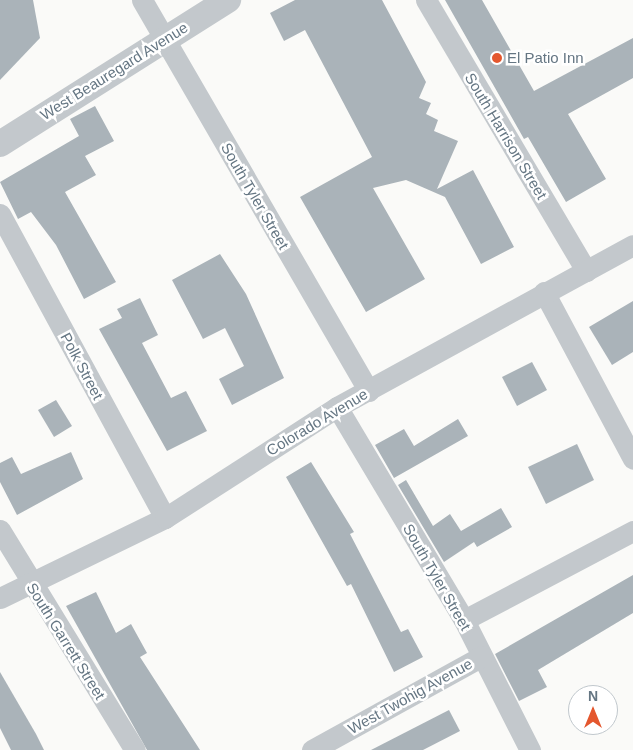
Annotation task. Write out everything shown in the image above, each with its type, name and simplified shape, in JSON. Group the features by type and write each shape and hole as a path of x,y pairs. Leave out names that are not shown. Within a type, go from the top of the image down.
{"street":[{"name":"South Tyler Street","path":"142,0 369,391"},
{"name":"West Beauregard Avenue","path":"0,144 164,38 228,0"},
{"name":"South Harrison Street","path":"426,0 586,271"},
{"name":"Polk Street","path":"0,214 165,518"},
{"name":"Colorado Avenue","path":"0,598 28,580 165,518 337,407 633,245"},
{"path":"544,292 633,460"},
{"name":"South Tyler Street","path":"337,407 464,620 530,750"},
{"name":"South Garrett Street","path":"0,530 28,580 135,750"},
{"path":"464,620 633,530"},
{"name":"West Twohig Avenue","path":"312,750 482,656"}],"building":[{"path":"0,0 33,0 40,38 0,80"},
{"path":"295,0 382,0 426,82 419,98 431,103 426,114 438,120 434,131 458,141 437,189 473,170 514,247 481,264 445,197 406,180 373,188 425,279 366,312 300,197 372,157 305,30 284,41 270,13"},
{"name":"El Patio Inn","path":"445,0 482,0 534,91 633,38 633,78 568,114 606,179 566,202 528,137 524,139"},
{"path":"95,106 114,141 85,156 96,175 65,192 116,282 84,299 56,245 31,212 18,219 0,182 79,136 70,119"},
{"path":"220,254 246,294 284,378 232,405 219,379 244,366 225,328 203,339 172,280"},
{"path":"140,298 158,335 142,343 171,398 186,391 207,431 167,451 99,329 122,318 117,309"},
{"path":"633,301 633,352 612,365 589,327"},
{"path":"532,362 547,390 517,406 502,377"},
{"path":"56,400 72,426 54,437 38,410"},
{"path":"458,419 468,436 394,478 375,445 404,429 414,446"},
{"path":"577,444 594,480 546,504 528,467"},
{"path":"71,452 83,479 17,515 0,482 0,463 12,457 21,474"},
{"path":"311,462 354,532 350,534 401,632 408,629 423,657 394,672 351,584 347,586 286,477"},
{"path":"406,480 433,526 450,514 461,531 501,508 512,527 477,547 474,542 444,562 398,485"},
{"path":"633,575 633,613 538,670 547,687 519,701 495,654"},
{"path":"96,592 116,633 131,624 147,653 140,657 200,750 147,750 66,606"},
{"path":"0,672 44,750 11,750 0,728"},
{"path":"449,710 460,731 423,750 371,750"}],"place":[{"name":"El Patio Inn","path":"497,58"}]}
